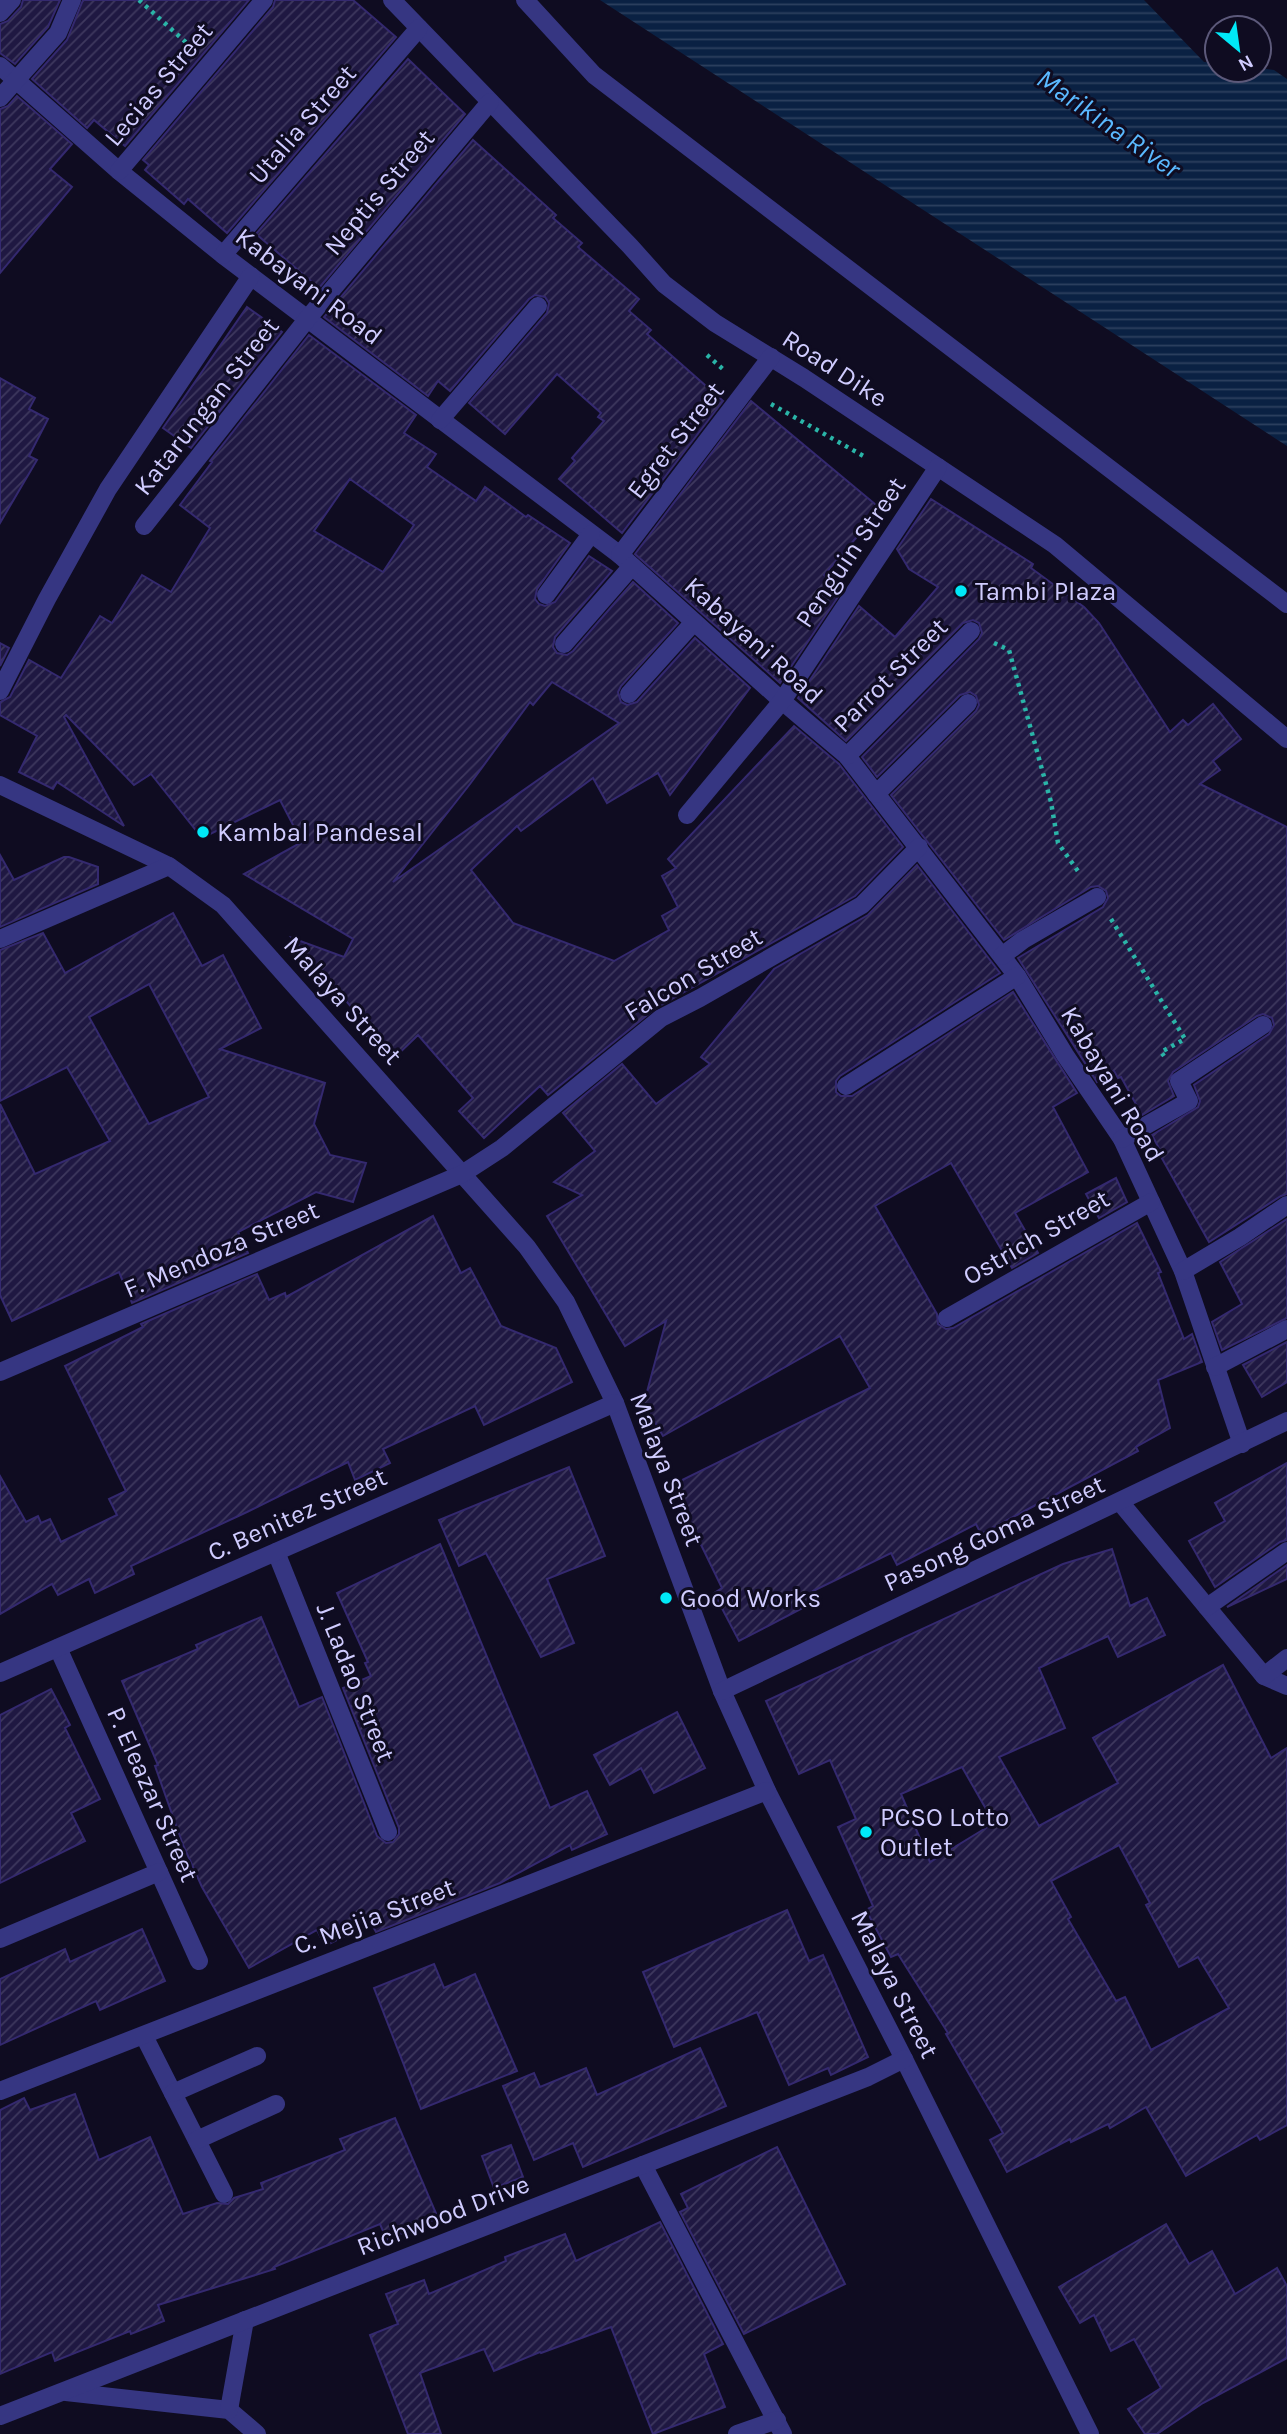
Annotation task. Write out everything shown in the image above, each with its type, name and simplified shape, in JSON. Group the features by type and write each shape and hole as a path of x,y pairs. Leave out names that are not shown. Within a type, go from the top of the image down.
{"street":[{"path":"0,13 12,0"},
{"path":"0,98 58,33 72,0"},
{"name":"Lecias Street","path":"119,171 264,0"},
{"name":"Road Dike","path":"392,0 631,246 664,284 715,323 771,357 1055,545 1287,738"},
{"path":"525,0 594,75 1287,604"},
{"name":"Utalia Street","path":"223,255 419,28"},
{"name":"Kabayani Road","path":"0,66 119,171 223,255 626,560 847,756 1017,976 1065,1055 1122,1139 1183,1271 1242,1444"},
{"name":"Neptis Street","path":"308,318 490,102"},
{"path":"0,691 108,489 251,276"},
{"path":"439,420 538,306"},
{"name":"Katarungan Street","path":"144,526 308,318"},
{"name":"Egret Street","path":"564,644 771,357"},
{"name":"Penguin Street","path":"687,816 782,701 938,467"},
{"path":"546,594 591,534"},
{"path":"629,694 694,622"},
{"name":"Parrot Street","path":"847,756 971,631"},
{"path":"876,793 968,703"},
{"name":"Malaya Street","path":"0,785 169,866 223,905 527,1247 566,1302 615,1403 722,1691 767,1791 904,2059 1090,2434"},
{"name":"Falcon Street","path":"463,1174 502,1148 660,1018 862,905 919,847"},
{"path":"0,939 169,866"},
{"path":"1002,956 1023,940 1097,897"},
{"path":"846,1086 1017,976"},
{"path":"1122,1139 1189,1101 1179,1081 1263,1025"},
{"name":"F. Mendoza Street","path":"0,1372 463,1174"},
{"name":"Ostrich Street","path":"947,1318 1151,1202"},
{"path":"1183,1271 1287,1205"},
{"path":"1215,1367 1287,1329"},
{"name":"C. Benitez Street","path":"0,1673 615,1403"},
{"name":"Pasong Goma Street","path":"722,1691 1287,1421"},
{"path":"1120,1502 1264,1676 1287,1686"},
{"path":"1207,1607 1287,1551"},
{"name":"J. Ladao Street","path":"276,1552 388,1832"},
{"name":"P. Eleazar Street","path":"58,1648 199,1961"},
{"path":"1264,1676 1287,1658"},
{"name":"C. Mejia Street","path":"0,2091 767,1791"},
{"path":"0,1939 159,1872"},
{"path":"144,2036 224,2194"},
{"path":"173,2093 257,2056"},
{"name":"Richwood Drive","path":"0,2416 869,2077 904,2059"},
{"path":"197,2140 276,2104"},
{"path":"643,2165 780,2427 737,2434"},
{"path":"229,2410 245,2320"},
{"path":"63,2391 229,2410 257,2434"}],"path":[{"path":"139,0 209,63"},
{"path":"971,631 1009,650 1051,802 1058,843 1097,897 1185,1039 1161,1052 1179,1081"}],"water":[{"name":"Marikina River","path":"600,0 1144,0 1203,61 1203,84 1273,84 1274,70 1287,79 1287,446"}],"building":[{"path":"23,0 60,0 48,27 15,64 0,53 0,24 8,21 21,7"},
{"path":"83,0 249,0 125,146 94,120 87,128 32,79 67,40"},
{"path":"275,0 353,0 396,37 227,233 188,199 184,204 145,170 149,165 143,160 273,7"},
{"path":"408,59 465,114 319,288 256,234"},
{"path":"17,96 72,144 50,169 72,187 0,273 0,109 8,106"},
{"path":"473,140 556,215 553,218 582,243 578,247 639,299 629,311 651,330 647,334 723,401 622,533 559,479 575,461 572,458 604,421 598,417 601,413 557,374 505,434 469,403 547,313 549,303 545,297 535,295 529,299 450,391 438,381 428,396 324,317"},
{"path":"247,307 282,332 191,448 163,428"},
{"path":"309,335 416,415 404,433 436,454 427,467 476,501 485,487 526,517 528,515 570,543 537,589 535,599 539,604 545,606 555,602 589,556 612,571 555,637 553,647 557,653 567,655 573,651 633,582 678,623 621,686 618,692 621,702 627,705 637,702 695,638 750,688 670,795 658,773 607,803 593,778 521,831 517,826 471,870 513,923 614,961 669,930 662,916 678,907 662,876 676,868 668,859 794,726 839,764 903,847 855,896 656,1008 548,1095 540,1086 484,1138 459,1111 473,1098 418,1035 391,1061 366,1035 371,1030 292,938 344,957 353,939 244,874 302,842 280,800 202,838 151,774 134,785 66,715 64,717 124,826 57,782 53,789 19,772 37,736 0,715 0,702 10,697 29,660 61,678 100,616 112,623 142,575 171,592 210,528 180,505 212,462 210,461","holes":["350,479 414,525 383,572 314,531","552,682 619,723 393,882 530,702 533,705"]},
{"path":"0,378 35,398 29,409 48,419 29,456 37,460 0,523"},
{"path":"751,401 881,509 824,575 842,591 780,683 635,554"},
{"path":"931,499 1033,564 1031,568 1084,607 1099,623 1170,732 1183,720 1188,725 1213,704 1241,739 1213,761 1220,770 1200,784 1287,827 1287,1194 1209,1242 1160,1155 1162,1154 1152,1135 1198,1107 1200,1101 1194,1085 1269,1034 1274,1025 1272,1018 1263,1014 1257,1016 1173,1072 1168,1081 1174,1096 1142,1115 1121,1077 1118,1078 1114,1071 1097,1082 1018,958 1103,907 1108,898 1106,891 1098,886 1091,887 1004,940 891,795 976,711 979,705 976,696 970,692 960,695 877,777 862,757 979,639 982,633 979,623 973,620 963,623 846,741 798,698 859,606 895,637 938,587 909,569 897,549"},
{"path":"0,643 9,648 0,666"},
{"path":"0,855 14,880 69,857 98,867 98,884 0,927"},
{"path":"917,865 1000,973 840,1076 836,1081 836,1092 841,1096 852,1096 1013,992 1077,1093 1053,1107 1088,1172 1015,1213 1038,1253 1012,1268 951,1163 875,1206 937,1314 938,1324 946,1329 953,1328 1137,1223 1161,1272 1158,1273 1184,1339 1192,1334 1202,1362 1158,1380 1170,1428 1136,1447 1138,1451 981,1534 976,1524 897,1565 891,1553 813,1591 818,1600 739,1641 714,1593 722,1588 672,1485 870,1388 840,1336 663,1436 644,1403 666,1321 625,1346 547,1216 582,1195 554,1182 595,1151 563,1113 622,1064 656,1104 710,1064 701,1057 774,969 868,915"},
{"path":"173,913 202,966 223,955 261,1028 220,1049 325,1083 314,1124 330,1155 366,1163 353,1202 316,1192 238,1232 248,1253 132,1303 119,1272 12,1321 0,1295 0,1104 35,1174 110,1141 67,1067 0,1101 0,950 43,933 65,973","holes":["149,984 209,1097 149,1124 89,1017"]},
{"path":"1116,1178 1127,1202 1099,1218 1086,1194"},
{"path":"433,1216 461,1273 470,1268 501,1326 556,1348 572,1382 484,1425 475,1406 383,1449 390,1463 355,1480 348,1462 131,1566 134,1574 95,1593 89,1579 58,1595 52,1584 0,1614 0,1476 26,1522 38,1516 41,1523 50,1519 61,1542 117,1515 109,1499 126,1491 65,1366 143,1327 141,1324 257,1274 269,1300 285,1293 286,1297"},
{"path":"1287,1219 1287,1318 1222,1350 1212,1322 1242,1304 1220,1262"},
{"path":"1287,1342 1287,1382 1262,1397 1243,1365"},
{"path":"1287,1463 1287,1540 1280,1542 1215,1587 1189,1541 1225,1521 1215,1503"},
{"path":"569,1467 605,1556 547,1579 574,1643 541,1657 486,1553 459,1566 439,1520"},
{"path":"440,1544 550,1808 587,1791 607,1834 572,1850 570,1845 500,1883 376,1932 371,1923 325,1946 317,1930 249,1968 202,1887 183,1845 155,1766 158,1765 122,1681 198,1649 196,1645 261,1617 299,1707 322,1697 377,1836 386,1843 393,1842 399,1834 399,1828 343,1688 371,1676 365,1663 368,1662 337,1593"},
{"path":"1112,1549 1130,1606 1147,1598 1165,1635 1118,1657 1108,1636 1039,1668 1065,1728 999,1757 1039,1826 1118,1783 1093,1738 1223,1665 1271,1758 1287,1748 1287,2125 1260,2140 1257,2135 1186,2176 1146,2107 1110,2128 1108,2124 1071,2142 1070,2139 1007,2172 990,2140 1003,2133 946,2034 948,2033 898,1954 891,1957 866,1910 873,1906 838,1827 856,1819 830,1760 799,1774 766,1701 1063,1564","holes":["962,1767 994,1823 930,1862 901,1794","1119,1845 1150,1903 1146,1905 1179,1967 1198,1957 1229,2008 1151,2050 1125,1997 1116,2001 1068,1919 1071,1917 1051,1881"]},
{"path":"1287,1565 1287,1579 1227,1607"},
{"path":"51,1689 70,1725 65,1728 100,1799 71,1813 85,1841 0,1883 0,1715"},
{"path":"677,1712 705,1768 654,1793 641,1768 610,1785 594,1755"},
{"path":"787,1910 809,1961 823,1955 868,2057 831,2075 828,2068 789,2085 757,2012 674,2047 643,1972"},
{"path":"142,1929 165,1981 100,2010 96,2001 0,2045 0,1979 65,1949 70,1962"},
{"path":"434,1964 444,1988 475,1974 517,2071 421,2109 374,1988"},
{"path":"700,2048 726,2106 583,2167 573,2143 534,2160 503,2086 534,2073 540,2087 586,2068 597,2095"},
{"path":"75,2094 99,2160 150,2137 183,2214 217,2203 228,2204 234,2198 263,2189 261,2183 345,2150 340,2139 395,2118 438,2218 387,2240 380,2224 274,2267 275,2269 158,2305 164,2321 131,2334 130,2331 55,2361 52,2352 0,2374 0,2110 24,2098 30,2110"},
{"path":"511,2145 523,2177 494,2188 482,2156"},
{"path":"777,2147 845,2284 744,2334 680,2212 688,2208 681,2194"},
{"path":"660,2222 723,2344 704,2354 725,2407 653,2434 611,2327 494,2371 484,2349 420,2373 441,2434 408,2434 370,2335 398,2324 386,2294 424,2280 429,2294 506,2261 505,2257 565,2234 576,2261"},
{"path":"1166,2224 1189,2264 1212,2251 1235,2294 1277,2268 1287,2286 1287,2358 1203,2403 1157,2434 1145,2434 1128,2409 1161,2388 1134,2339 1111,2351 1094,2315 1080,2323 1059,2287"}],"place":[{"name":"Tambi Plaza","path":"961,591"},
{"name":"Kambal Pandesal","path":"203,832"},
{"name":"Good Works","path":"666,1598"},
{"name":"PCSO Lotto Outlet","path":"866,1832"}]}
